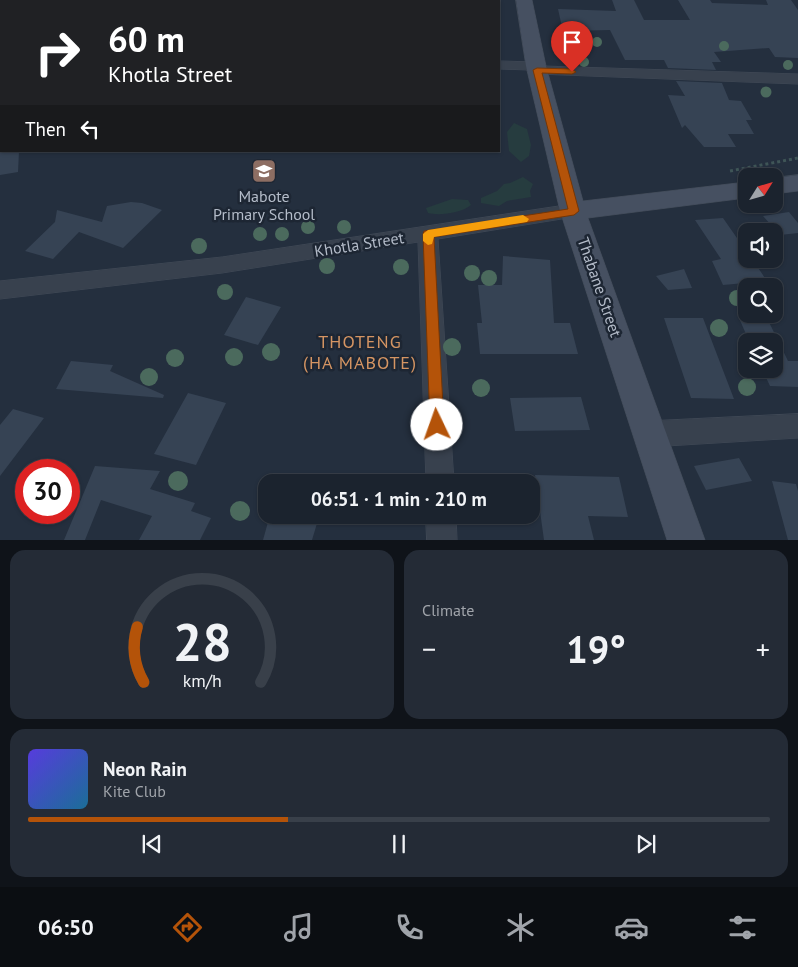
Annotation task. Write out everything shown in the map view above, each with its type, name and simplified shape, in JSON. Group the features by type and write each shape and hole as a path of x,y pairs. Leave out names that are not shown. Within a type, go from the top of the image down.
{"street":[{"name":"Thabane Street","path":"524,0 536,68 574,211 686,540"},
{"path":"500,65 798,79"},
{"path":"783,185 798,183"},
{"name":"Khotla Street","path":"2,294 222,265 574,211 738,191"},
{"path":"428,234 440,474"},
{"path":"650,434 798,426"},
{"path":"441,524 442,540"}],"green space":[{"path":"514,123 527,129 531,145 529,156 521,162 509,151 507,132"},
{"path":"523,177 533,184 530,191 531,197 507,201 499,206 481,203 481,198 497,191 504,184"},
{"path":"452,199 468,200 471,205 450,213 428,213 426,208"}],"building":[{"path":"612,0 634,0 644,20 690,20 678,0 710,0 712,3 768,5 766,0 791,0 798,10 798,58 775,57 769,48 714,52 721,62 712,62 716,70 668,68 664,60 625,60 610,30 566,31 565,27 562,27 558,9 616,11"},
{"path":"676,81 722,83 729,100 741,101 752,120 746,120 754,134 728,134 736,147 704,147 685,125 682,128 668,95 685,96"},
{"path":"0,152 19,152 18,172 0,175"},
{"path":"131,202 142,203 162,210 123,248 79,232 53,259 25,251 55,222 57,210 102,222 107,206"},
{"path":"789,212 798,223 798,233 783,235 783,223 769,223 763,216"},
{"path":"723,218 738,240 738,268 758,268 765,278 738,278 738,284 723,285 712,261 721,259 695,220"},
{"path":"503,256 550,260 554,323 570,323 578,354 480,354 477,323 482,323 478,285 502,285"},
{"path":"684,269 692,288 668,290 656,276"},
{"path":"246,297 281,307 258,345 224,335"},
{"path":"664,318 703,318 734,399 691,398"},
{"path":"741,323 769,323 774,333 746,333"},
{"path":"783,351 788,361 798,361 798,387 770,386 766,378 783,378"},
{"path":"71,361 113,365 110,371 164,395 163,398 56,389"},
{"path":"188,393 226,403 196,465 154,454"},
{"path":"581,397 590,430 515,431 510,398"},
{"path":"13,409 44,418 0,476 0,425"},
{"path":"739,458 752,481 706,490 694,466"},
{"path":"95,466 160,471 150,489 195,503 191,511 211,518 200,540 139,540 152,516 101,500 85,540 64,540 71,524 80,524 80,502"},
{"path":"540,475 619,477 628,517 588,516 594,540 544,540 540,511"},
{"path":"772,481 796,484 798,491 798,540 788,540"},
{"path":"267,524 317,524 312,540 263,540"}],"slow traffic":[{"path":"428,241 428,234 523,219"}],"place":[{"name":"Mabote Primary School","path":"264,171"}],"district":[{"name":"THOTENG (HA MABOTE)","path":"360,351"}],"route":[{"path":"437,425 428,234 574,211 537,70 572,72"}]}
